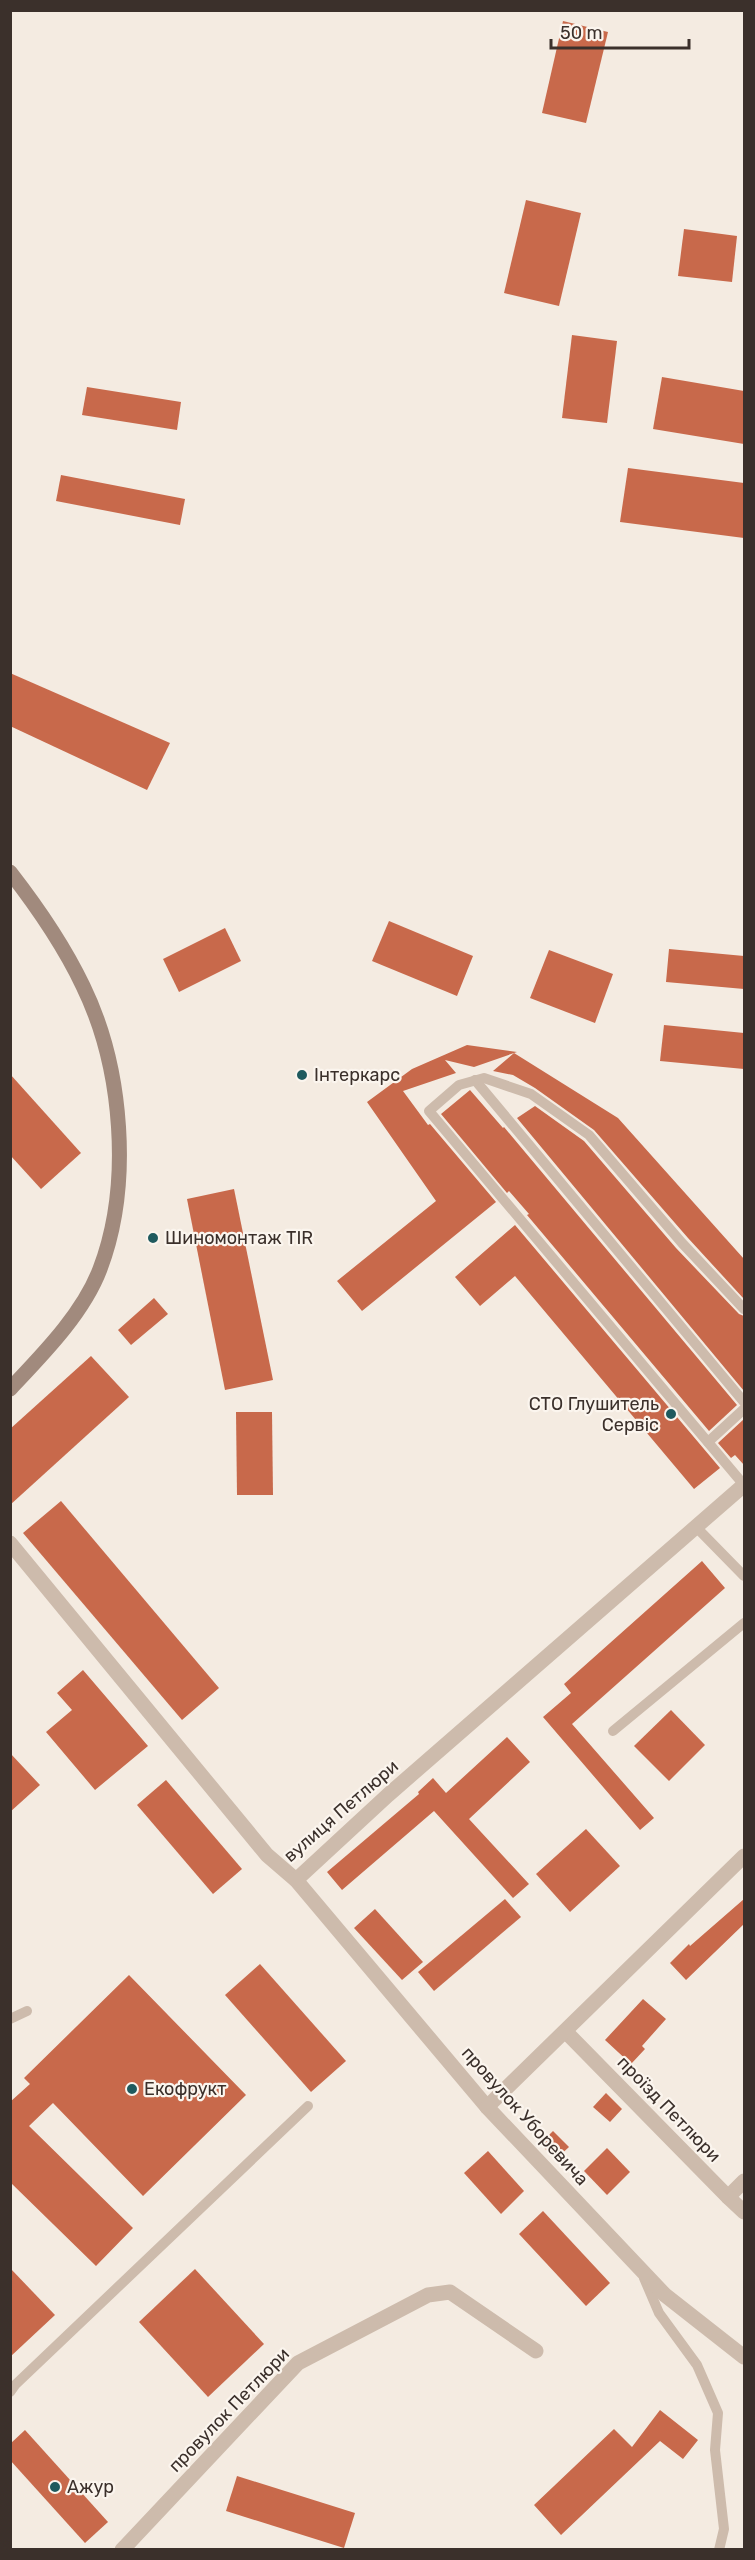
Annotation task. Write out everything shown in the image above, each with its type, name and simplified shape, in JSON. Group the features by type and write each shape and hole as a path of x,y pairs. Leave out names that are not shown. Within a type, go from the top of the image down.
{"main road":[{"path":"10,872 60,944 84,988 99,1029 112,1078 119,1117 120,1166 115,1212 99,1270 75,1314 51,1346 10,1389"}],"street":[{"name":"вулиця Петлюри","path":"10,1543 267,1855 296,1880 388,1795 744,1485"},
{"path":"487,2107 744,1856"},
{"name":"провулок Уборевича","path":"296,1880 487,2107 664,2295 744,2357"},
{"name":"проїзд Петлюри","path":"566,2032 744,2212"},
{"path":"728,2197 744,2181"},
{"name":"провулок Петлюри","path":"122,2550 298,2363 428,2295 450,2292 536,2351"}],"lane":[{"path":"744,1310 589,1135 531,1094 484,1078 459,1085 429,1111 744,1485"},
{"path":"475,1080 630,1262 744,1402"},
{"path":"708,1442 744,1409"},
{"path":"697,1528 744,1576"},
{"path":"613,1731 744,1623"},
{"path":"10,2019 27,2011"},
{"path":"10,2392 308,2106"},
{"path":"640,2269 659,2313 697,2365 717,2413 715,2450 724,2529 719,2550"}],"building":[{"path":"563,21 608,32 586,123 542,113"},
{"path":"526,200 581,213 559,306 504,293"},
{"path":"684,229 737,236 732,282 678,276"},
{"path":"572,335 617,341 607,423 562,418"},
{"path":"662,377 744,391 744,444 653,429"},
{"path":"87,387 181,402 177,430 82,415"},
{"path":"628,468 744,483 744,538 620,522"},
{"path":"61,475 185,499 180,525 56,501"},
{"path":"10,673 170,743 147,790 10,726"},
{"path":"389,921 473,956 457,996 372,961"},
{"path":"225,928 241,961 179,992 163,959"},
{"path":"669,949 744,956 744,989 666,982"},
{"path":"549,950 613,974 595,1023 530,998"},
{"path":"664,1025 744,1033 744,1069 660,1061"},
{"path":"467,1045 517,1052 474,1067 445,1060 456,1073 403,1091 428,1125 430,1124 496,1202 362,1311 337,1281 436,1201 367,1102 412,1069"},
{"path":"514,1053 618,1118 744,1259 744,1299 594,1130 513,1075 493,1071"},
{"path":"10,1074 81,1153 41,1189 10,1155"},
{"path":"470,1090 504,1127 737,1405 709,1431 527,1215 529,1214 509,1191 507,1193 441,1114"},
{"path":"535,1106 584,1141 676,1248 739,1314 744,1316 744,1391 517,1118"},
{"path":"234,1189 273,1380 225,1390 187,1199"},
{"path":"515,1225 720,1468 694,1489 515,1276 480,1306 455,1277"},
{"path":"154,1298 168,1314 131,1345 118,1330"},
{"path":"91,1356 129,1397 10,1505 10,1429"},
{"path":"236,1412 272,1412 273,1495 237,1495"},
{"path":"744,1419 744,1465 735,1455 731,1458 718,1443"},
{"path":"61,1501 219,1688 182,1720 23,1533"},
{"path":"702,1561 725,1588 572,1724 654,1818 640,1830 543,1717 571,1693 564,1684"},
{"path":"83,1670 148,1746 95,1790 46,1732 72,1710 57,1693"},
{"path":"671,1710 705,1745 669,1781 634,1746"},
{"path":"507,1737 530,1762 469,1819 529,1884 513,1898 434,1811 342,1890 327,1872 419,1794 418,1792 433,1778 446,1793"},
{"path":"10,1753 40,1785 10,1812"},
{"path":"166,1780 242,1869 213,1894 137,1805"},
{"path":"586,1829 620,1866 570,1912 536,1874"},
{"path":"505,1899 521,1917 434,1991 418,1972"},
{"path":"744,1899 744,1924 686,1980 670,1963 689,1944 690,1946"},
{"path":"375,1909 423,1962 402,1980 354,1928"},
{"path":"260,1964 346,2061 311,2092 225,1995"},
{"path":"129,1975 246,2095 143,2196 53,2103 29,2126 133,2228 96,2266 10,2182 10,2102 30,2084 24,2078"},
{"path":"643,1999 666,2019 642,2046 645,2049 631,2064 605,2040"},
{"path":"606,2093 622,2109 610,2122 593,2107"},
{"path":"553,2131 569,2147 556,2159 540,2144"},
{"path":"607,2148 630,2172 607,2195 584,2171"},
{"path":"488,2151 524,2191 501,2214 464,2173"},
{"path":"543,2211 610,2283 586,2306 519,2234"},
{"path":"10,2268 55,2315 10,2357"},
{"path":"195,2269 264,2344 208,2397 139,2322"},
{"path":"660,2410 698,2440 683,2459 660,2441 561,2535 534,2505 614,2429 632,2447"},
{"path":"25,2430 108,2522 85,2543 10,2460 10,2444"},
{"path":"237,2476 355,2513 344,2548 226,2511"}],"place":[{"name":"Інтеркарс","path":"302,1075"},
{"name":"Шиномонтаж TIR","path":"153,1238"},
{"name":"СТО Глушитель Сервіс","path":"671,1414"},
{"name":"Екофрукт","path":"132,2089"},
{"name":"Ажур","path":"55,2487"}]}
